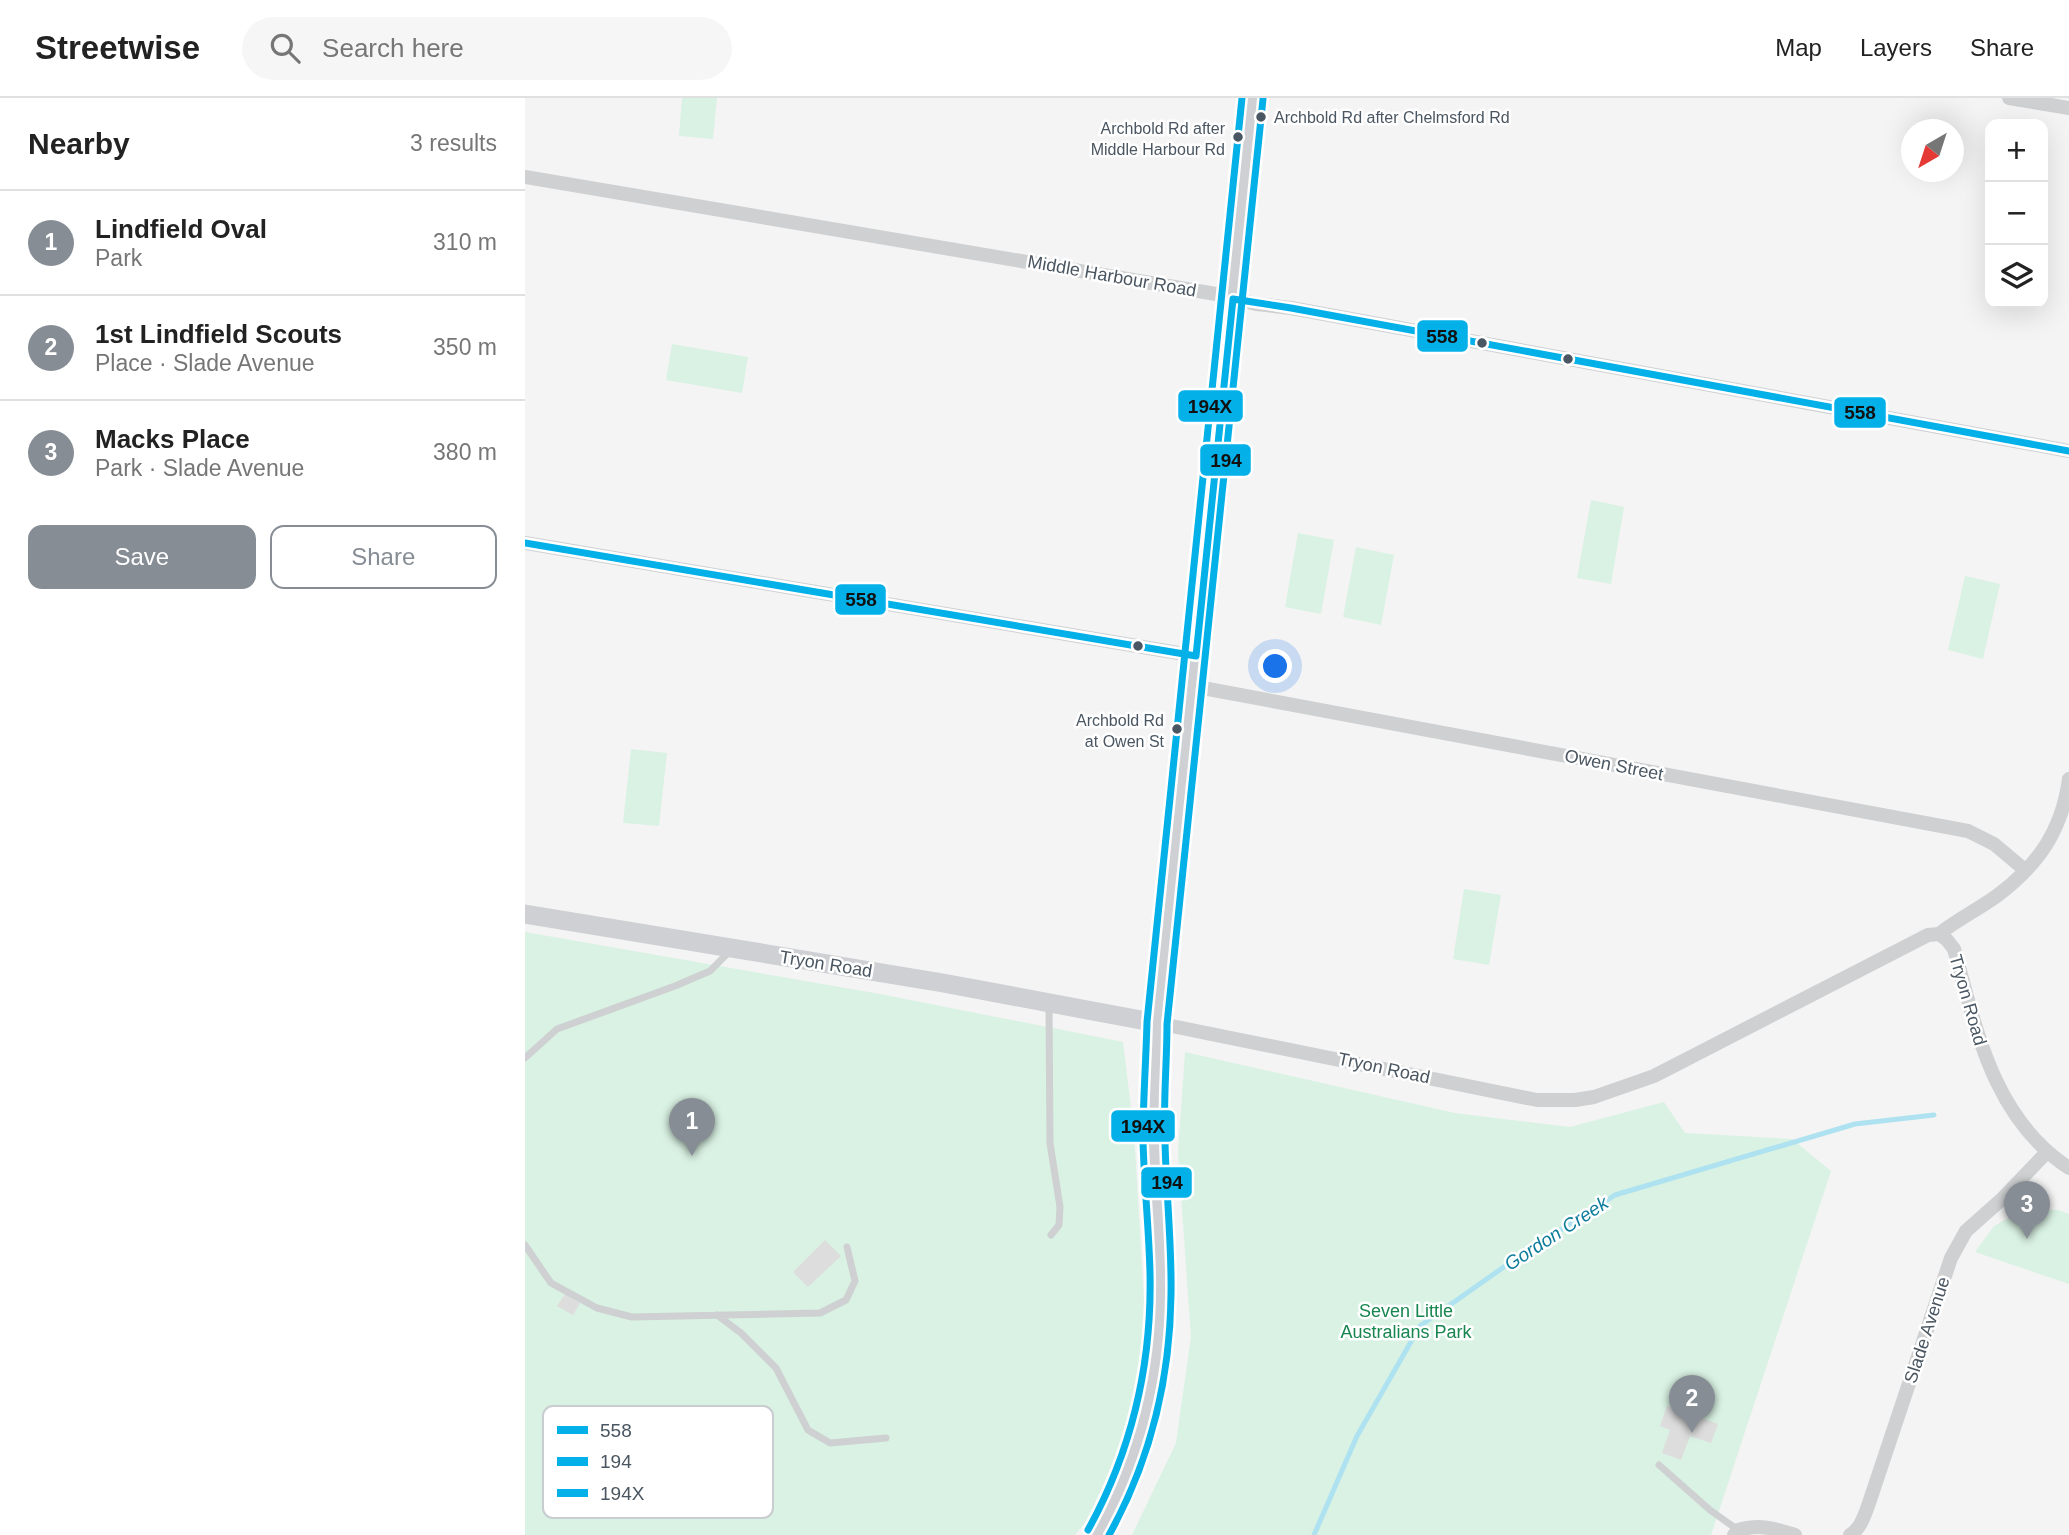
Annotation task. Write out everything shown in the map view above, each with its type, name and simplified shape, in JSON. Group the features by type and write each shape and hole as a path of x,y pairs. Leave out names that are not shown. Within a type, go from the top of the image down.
{"main road":[{"path":"1097,1535 1123,1486 1134,1456 1148,1411 1156,1366 1160,1315 1154,1138 1157,1023 1253,98"},
{"name":"Tryon Road","path":"525,914 930,981 1157,1023"}],"street":[{"path":"2009,98 2069,108"},
{"name":"Middle Harbour Road","path":"525,177 1216,294 1257,304 1319,313 2069,451"},
{"path":"525,542 1196,656"},
{"name":"Owen Street","path":"1192,686 1968,831 1994,844 2025,870"},
{"path":"1939,934 1998,895 2037,857 2056,830 2066,802 2069,779"},
{"name":"Tryon Road","path":"1157,1023 1537,1100 1576,1100 1594,1097 1654,1076 1929,935 1939,934 1954,949 1979,1041 1991,1074 2020,1119 2047,1152 2069,1168"},
{"name":"Slade Avenue","path":"1850,1535 1863,1519 1868,1506 1951,1258 1966,1231 2047,1152"},
{"path":"1736,1532 1754,1525 1794,1535"}],"lane":[{"path":"526,1055 557,1029 711,971 733,949"},
{"path":"1049,1003 1050,1143 1060,1207 1059,1225 1051,1235"},
{"path":"525,1245 551,1283 597,1308 632,1317 820,1312 846,1300 855,1282 847,1247"},
{"path":"717,1315 741,1333 776,1368 808,1430 830,1443 886,1438"},
{"path":"1659,1465 1736,1532"}],"green space":[{"path":"682,98 717,98 713,139 679,136"},
{"path":"672,344 748,357 742,393 666,380"},
{"path":"1591,500 1624,507 1611,584 1577,578"},
{"path":"1298,533 1334,540 1321,614 1285,607"},
{"path":"1356,547 1394,555 1381,625 1343,617"},
{"path":"1965,576 2000,584 1983,659 1948,650"},
{"path":"631,749 667,753 659,826 623,823"},
{"path":"1464,889 1501,895 1489,965 1453,959"},
{"path":"525,932 880,994 1123,1042 1134,1132 1146,1333 1131,1428 1086,1522 1075,1535 525,1535"},
{"name":"Seven Little Australians Park","path":"1185,1052 1455,1113 1570,1127 1664,1102 1685,1133 1792,1139 1831,1171 1711,1535 1132,1535 1176,1443 1191,1336 1178,1153"},
{"path":"2025,1209 2058,1210 2069,1214 2069,1284 1975,1252 1994,1226"}],"building":[{"path":"825,1240 841,1256 808,1287 793,1272"},
{"path":"565,1294 580,1303 573,1315 557,1306"},
{"path":"1667,1406 1718,1424 1711,1443 1690,1436 1681,1460 1662,1453 1670,1430 1660,1426"}],"waterway":[{"name":"Gordon Creek","path":"1314,1535 1357,1436 1420,1326 1518,1257 1615,1195 1855,1124 1934,1115"}],"transit line":[{"name":"194X","path":"1088,1530 1117,1469 1127,1438 1143,1373 1147,1340 1150,1273 1143,1140 1147,1022 1242,98"},
{"name":"194","path":"1109,1535 1136,1478 1146,1449 1167,1358 1171,1276 1165,1126 1167,1024 1263,99"},
{"name":"558","path":"1233,299 2069,451"},
{"name":"558","path":"1196,656 1233,299"},
{"name":"558","path":"525,543 1196,656"}],"place":[{"name":"Archbold Rd after Chelmsford Rd","path":"1261,117"},
{"name":"Archbold Rd after Middle Harbour Rd","path":"1238,137"},
{"name":"Archbold Rd at Owen St","path":"1177,729"},
{"name":"Lindfield Oval","path":"692,1156"},
{"name":"Macks Place","path":"2027,1239"},
{"name":"1st Lindfield Scouts","path":"1692,1433"}]}
